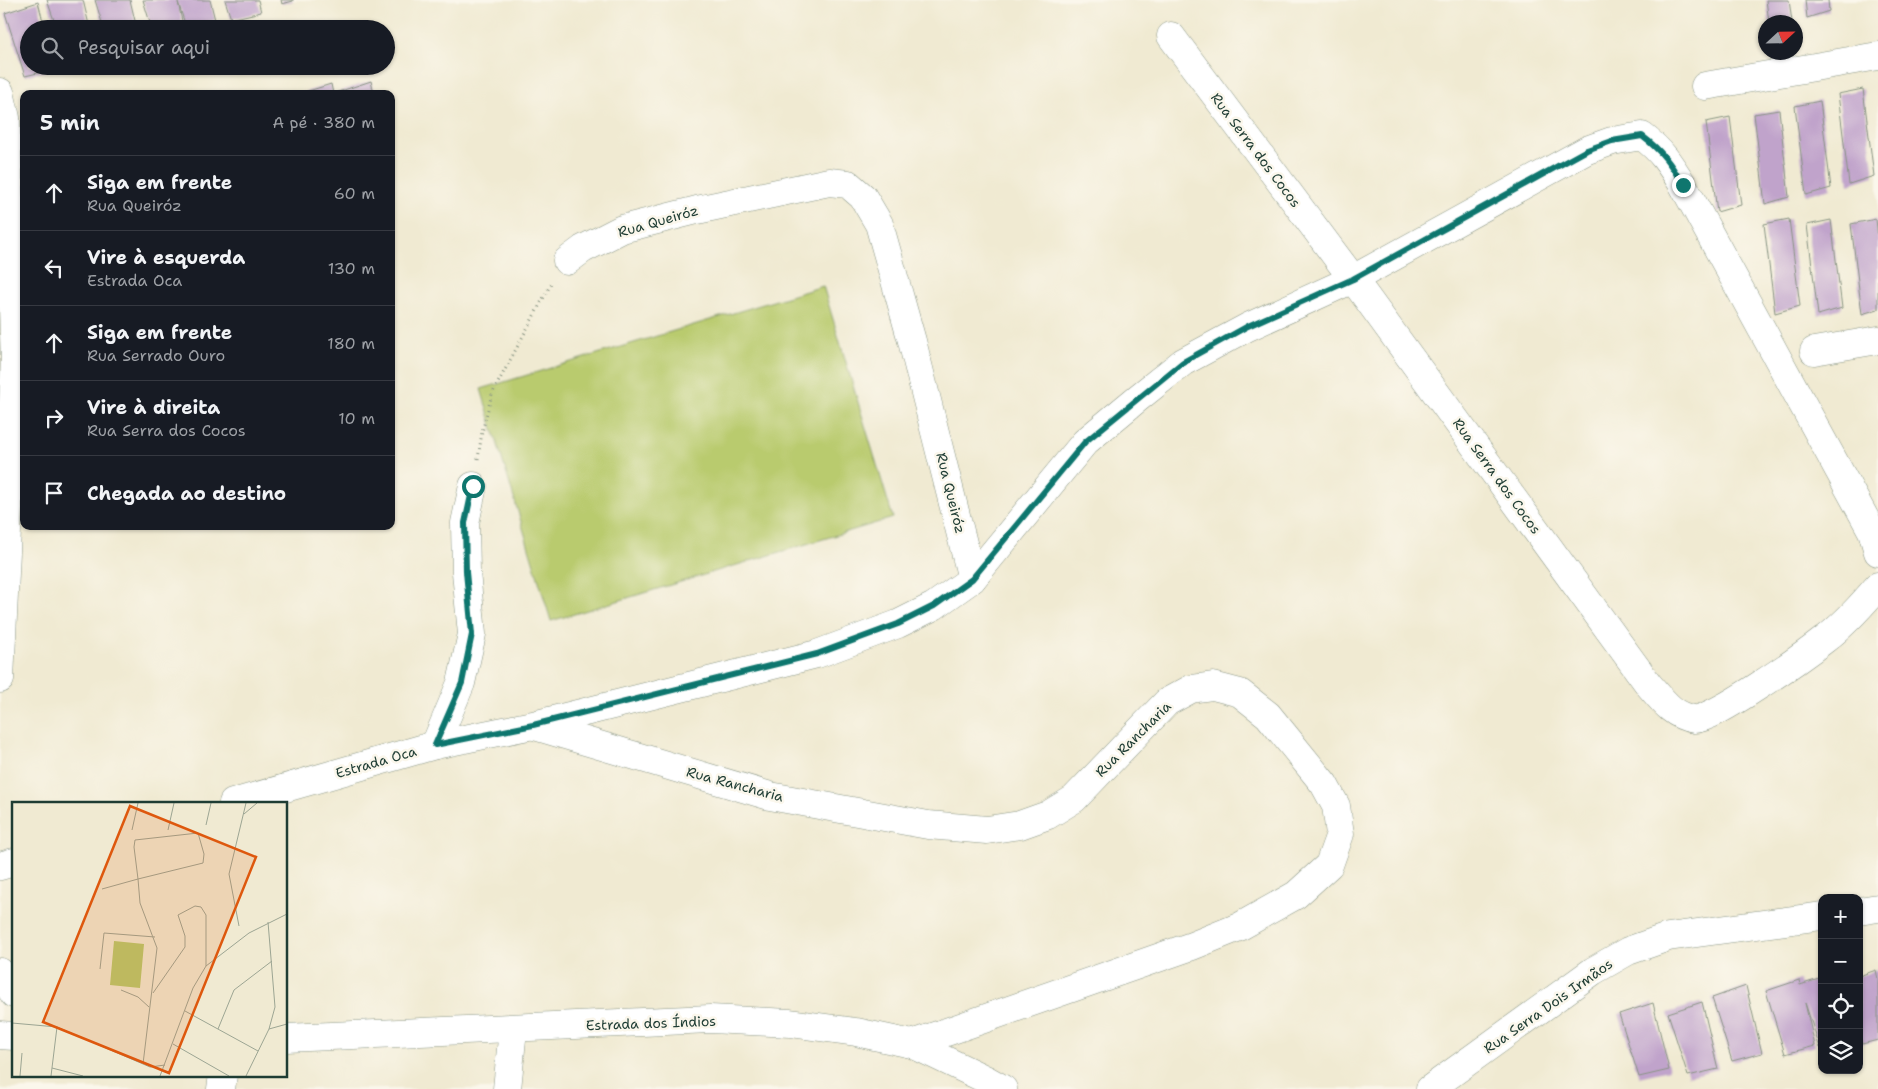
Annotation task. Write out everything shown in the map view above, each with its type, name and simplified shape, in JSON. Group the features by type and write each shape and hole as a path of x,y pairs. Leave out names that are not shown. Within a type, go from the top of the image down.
{"street":[{"name":"Rua Serra dos Cocos","path":"1171,36 1353,279 1644,677 1673,712 1695,720 1715,712 1740,697 1824,640 1859,609 1878,586"},
{"path":"1705,86 1878,56"},
{"path":"0,679 15,360 2,110"},
{"name":"Estrada Oca","path":"236,802 435,745 533,725 817,654 898,624 934,606 972,579 1085,442 1183,362 1248,326 1353,279 1587,150 1612,141 1642,136 1655,145 1667,158 1683,185 1872,531 1878,552"},
{"name":"Rua Queiróz","path":"568,261 583,250 622,229 697,210 829,182 848,184 863,197 879,224 912,341 972,579"},
{"path":"1814,351 1878,340"},
{"path":"435,745 462,683 472,634 466,572 465,523 473,486"},
{"name":"Rua Rancharia","path":"533,725 770,796 928,824 987,830 1020,825 1048,816 1074,799 1167,702 1191,689 1213,686 1240,693 1268,715 1324,784 1336,806 1340,834 1329,866 1296,895 1238,927 1192,946 912,1044"},
{"path":"1863,910 1878,908"},
{"name":"Rua Serra Dois Irmãos","path":"1430,1089 1594,971 1628,951 1668,937 1818,917"},
{"path":"0,972 12,991"},
{"name":"Estrada dos Índios","path":"288,1038 710,1019 790,1023 856,1032 912,1044 985,1078 1003,1089"},
{"path":"507,1089 514,1029"},
{"path":"221,1089 223,1076"}],"path":[{"path":"473,486 482,432 492,394 547,288 568,261"}],"green space":[{"path":"823,286 893,518 551,621 481,389"}],"building":[{"path":"47,0 83,0 88,20 54,20"},
{"path":"95,0 130,0 135,20 101,20"},
{"path":"143,0 210,0 215,20 184,20 178,2 182,20 149,20"},
{"path":"225,0 258,0 261,12 231,19"},
{"path":"281,0 293,0 293,1 282,4"},
{"path":"1766,0 1789,0 1791,15 1768,15"},
{"path":"1805,0 1828,0 1829,11 1807,18"},
{"path":"38,2 43,20 20,20 20,60 5,13"},
{"path":"371,81 373,90 344,90"},
{"path":"331,84 332,90 312,90"},
{"path":"1863,89 1874,176 1849,184 1838,94"},
{"path":"1820,101 1831,188 1806,195 1795,106"},
{"path":"1779,110 1789,197 1765,204 1754,114"},
{"path":"1730,117 1741,205 1717,212 1706,122"},
{"path":"1789,219 1800,306 1775,313 1764,224"},
{"path":"1876,219 1878,239 1878,309 1862,314 1851,224"},
{"path":"1831,220 1842,308 1818,315 1807,225"},
{"path":"1876,970 1878,979 1878,1040 1863,1044 1863,984 1863,975"},
{"path":"1818,979 1818,1042 1805,1003 1815,1046 1785,1054 1766,991 1799,980 1800,985"},
{"path":"1746,986 1762,1053 1732,1061 1712,998"},
{"path":"1702,1002 1718,1069 1688,1076 1668,1013"},
{"path":"1653,1003 1669,1070 1639,1077 1619,1014"}],"route":[{"path":"473,486 465,523 466,572 472,634 462,683 435,745 533,725 817,654 898,624 934,606 972,579 1085,442 1183,362 1248,326 1353,279 1587,150 1612,141 1642,136 1655,145 1667,158 1683,185"}]}
